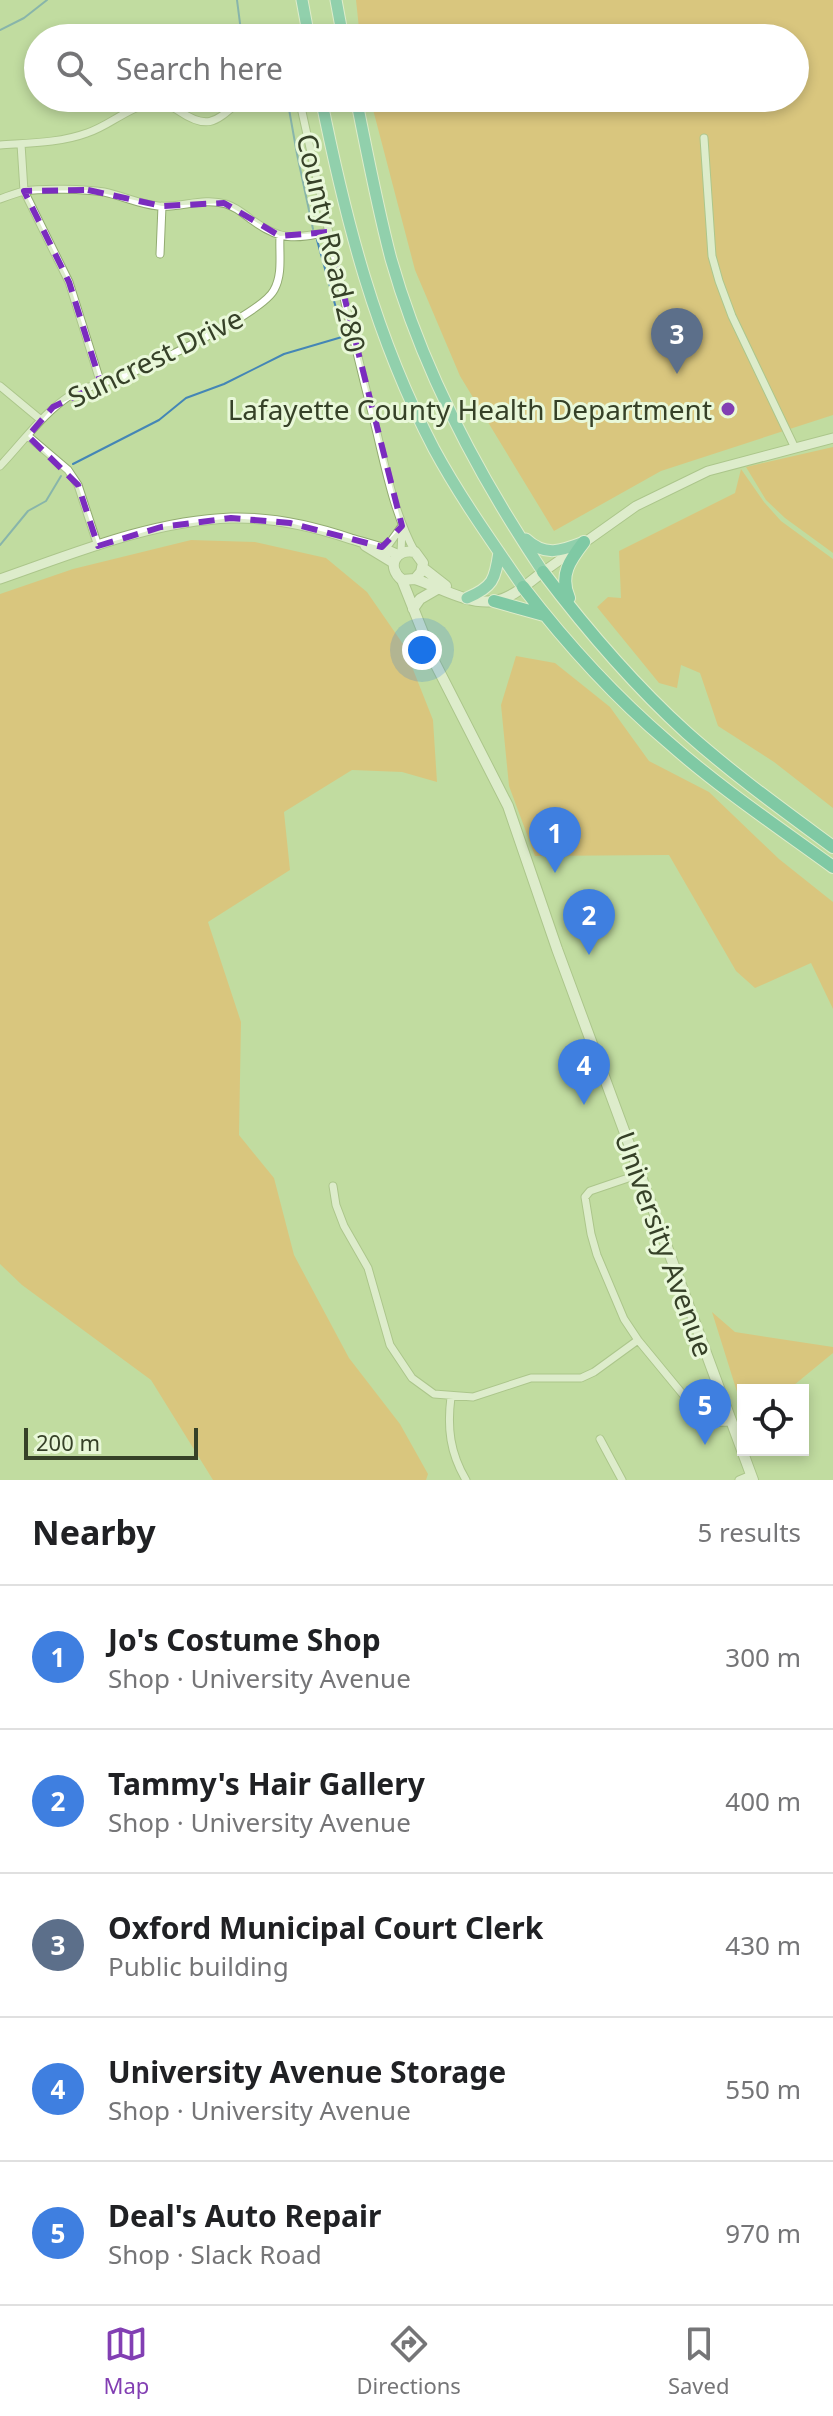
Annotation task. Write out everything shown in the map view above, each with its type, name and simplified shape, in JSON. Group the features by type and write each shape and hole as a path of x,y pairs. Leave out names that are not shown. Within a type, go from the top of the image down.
{"highway":[{"path":"302,0 306,24"},
{"path":"336,0 340,24"},
{"path":"324,112 353,243 370,299 395,364 435,450 470,510 544,615 623,701 669,743 833,867"},
{"path":"359,112 392,260 417,338 475,464 511,524 543,572 587,628 637,684 686,733 833,847"},
{"path":"511,524 534,546 546,552 559,552 584,542"},
{"path":"584,542 567,563 564,586 587,628"},
{"path":"467,598 481,592 494,580 499,552"},
{"path":"494,601 544,615"},
{"path":"781,829 833,876"}],"main road":[{"path":"454,593 423,568 415,552 397,556 394,573 409,580 467,598 494,601 523,587 543,572"},
{"path":"409,580 423,568"},
{"name":"University Avenue","path":"409,580 413,609 435,663 508,806 557,949 752,1478"},
{"path":"413,609 420,599 439,588"}],"street":[{"path":"0,145 87,133 129,112"},
{"path":"180,112 202,123 214,120 225,112"},
{"name":"County Road 280","path":"302,112 328,232 402,526"},
{"path":"704,138 712,256 719,281 732,316 795,448"},
{"path":"21,144 24,191 69,284 101,384"},
{"path":"0,199 24,191 88,190 162,206 206,201 224,203 238,209 280,236 301,238 328,232"},
{"path":"160,254 162,206"},
{"name":"Suncrest Drive","path":"0,466 53,407 77,391 152,364 224,327 268,299 280,274 280,236"},
{"path":"0,386 41,420"},
{"path":"28,436 73,477 98,546"},
{"path":"543,572 636,506 708,471 833,438"},
{"path":"0,579 161,527 231,518 290,523 382,547 397,556"},
{"path":"382,547 389,544 402,526"},
{"path":"402,526 415,552"},
{"path":"397,556 402,526"},
{"path":"355,540 384,556 397,556"},
{"path":"640,1174 590,1191 585,1197 591,1234 610,1289 638,1340 706,1420 730,1422"},
{"path":"333,1186 344,1226 368,1268 390,1345 406,1371 420,1386 434,1394 473,1397 531,1378 581,1378 638,1340"},
{"path":"451,1397 448,1427 452,1451 465,1478"},
{"path":"600,1439 622,1480"},
{"path":"739,1480 752,1478"}],"highlighted area":[{"path":"88,190 162,206 224,203 280,236 328,232 402,526 382,547 290,523 231,518 161,527 98,546 78,485 28,436 53,407 101,384 69,282 24,191"}],"shaded area":[{"path":"356,0 833,0 833,415 661,471 554,531 460,376 415,270 374,112 809,112 809,24 359,24"},
{"path":"833,447 833,553 766,500 746,467"},
{"path":"741,469 781,521 833,559 833,808 774,762 718,726 700,673 681,665 677,688 659,683 597,607 608,597 621,598 619,551 735,493"},
{"path":"191,540 255,542 326,558 367,592 403,644 433,720 437,782 402,772 352,770 284,812 290,870 208,922 241,1022 239,1135 274,1178 294,1255 349,1358 400,1424 428,1474 426,1480 213,1480 151,1380 22,1285 0,1264 0,594 73,569"},
{"path":"516,656 555,663 610,707 649,761 709,792 779,859 833,902 833,1009 811,963 755,988 736,971 669,855 535,856 509,786 501,705"},
{"path":"712,1312 735,1332 833,1347 833,1353 795,1384 737,1384 737,1392"}],"waterway":[{"path":"0,30 24,18 47,0"},
{"path":"237,0 240,24"},
{"path":"290,112 313,229"},
{"path":"73,464 159,420 186,398 224,384 284,354 342,337 317,240"},
{"path":"0,545 28,511 46,501 61,476"}],"place":[{"name":"Oxford Municipal Court Clerk","path":"677,374"},
{"name":"Lafayette County Health Department","path":"728,409"},
{"name":"Jo's Costume Shop","path":"555,873"},
{"name":"Tammy's Hair Gallery","path":"589,955"},
{"name":"University Avenue Storage","path":"584,1105"},
{"name":"Deal's Auto Repair","path":"705,1445"}]}
